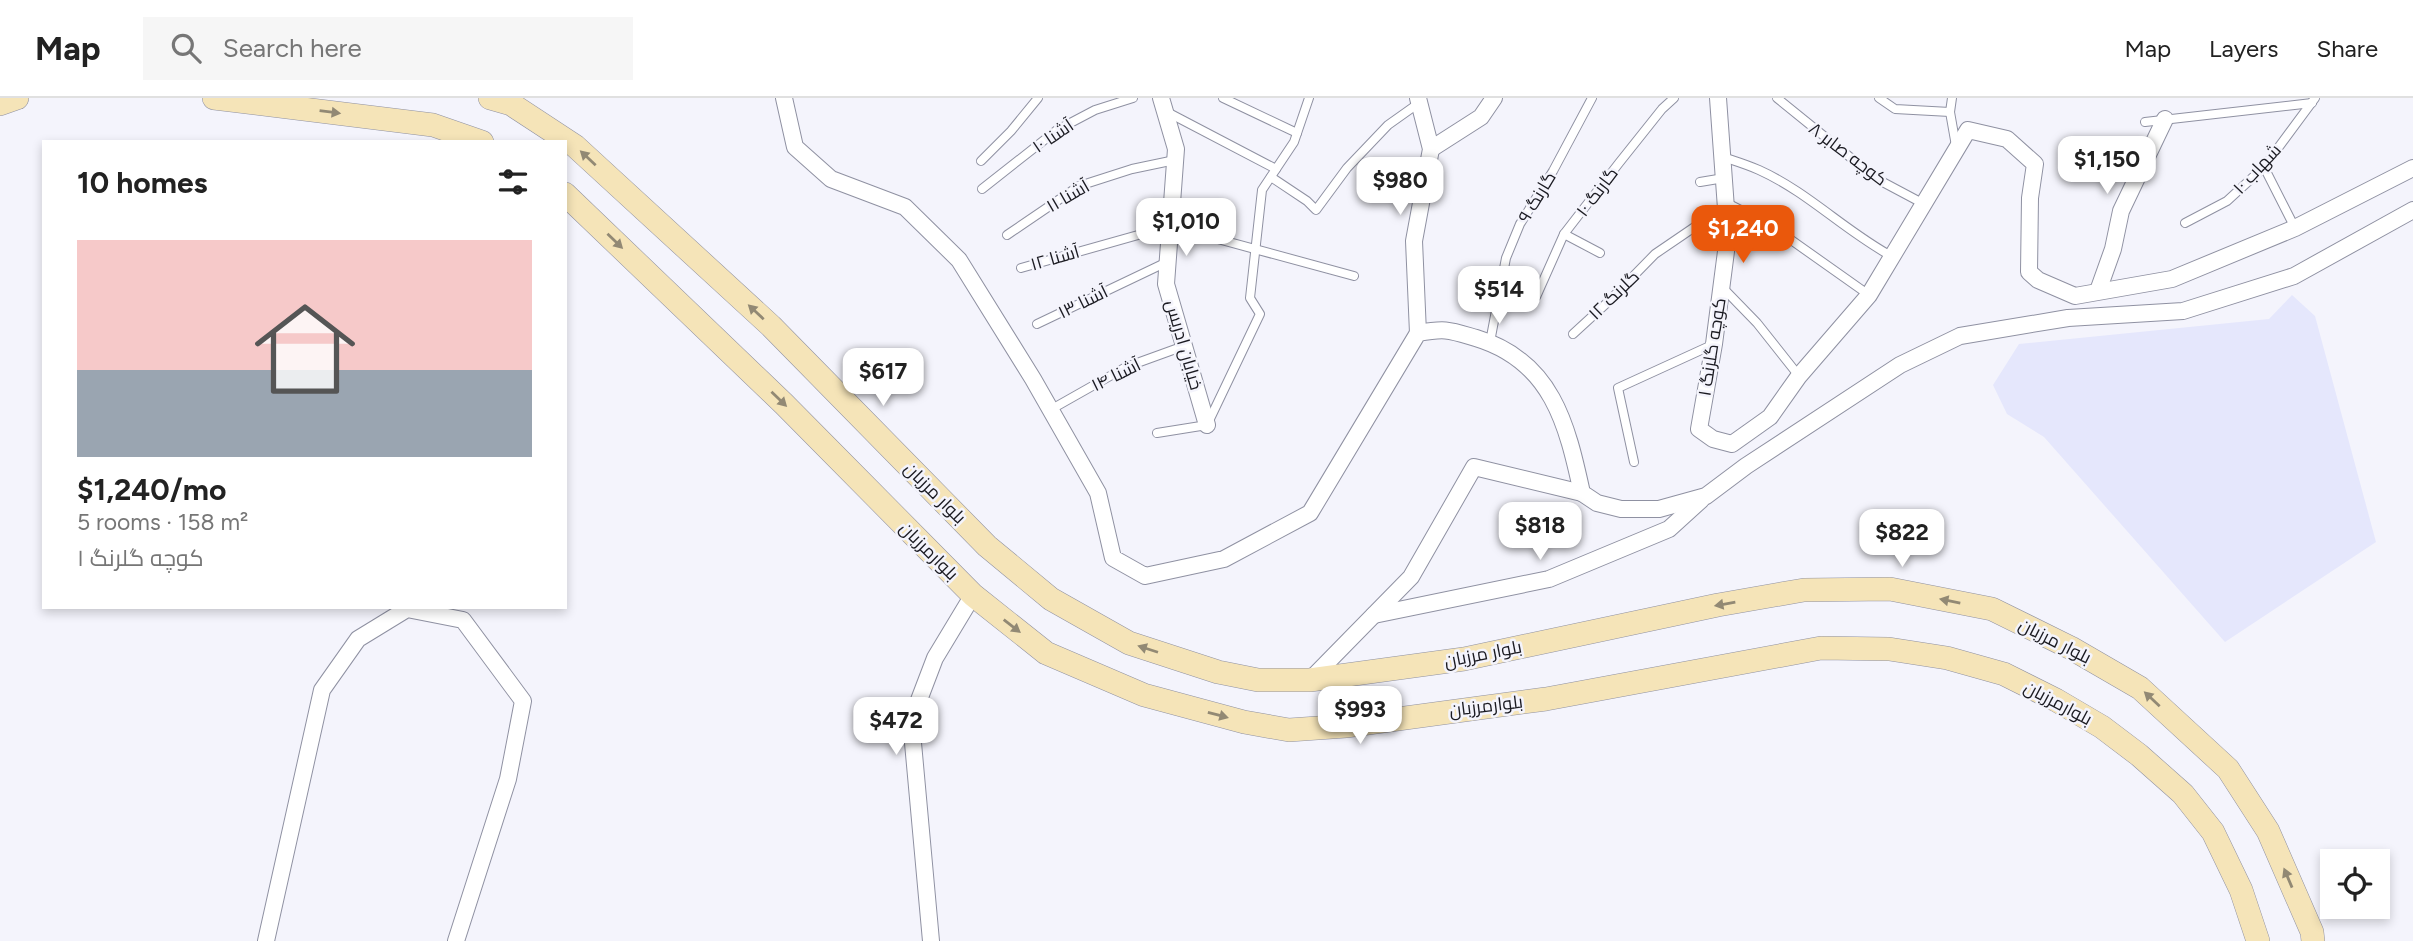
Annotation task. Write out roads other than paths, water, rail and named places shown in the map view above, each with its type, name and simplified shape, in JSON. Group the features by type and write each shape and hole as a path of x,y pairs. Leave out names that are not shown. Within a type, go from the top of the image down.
{"main road":[{"path":"0,104 17,98"},
{"path":"214,98 432,125 476,140"},
{"name":"بلوار مرزبان","path":"490,98 511,104 566,140"},
{"name":"بلوار مرزبان","path":"567,141 771,326 987,546 1051,599 1129,643 1218,672 1258,680 1310,680 1464,659 1718,605 1804,590 1890,589 1992,609 2071,648 2140,688 2228,769 2268,831 2312,933 2313,941"},
{"name":"بلوارمرزبان","path":"567,196 784,404 973,595 1046,653 1144,695 1244,722 1289,730 1346,726 1546,699 1821,648 1889,649 1947,658 2004,674 2056,700 2102,727 2183,794 2213,832 2241,891 2258,941"}],"street":[{"path":"784,98 795,147 831,179 905,207 958,261 1098,493 1113,558 1145,576 1224,559 1310,513 1418,334 1414,241 1431,149 1419,100"},
{"path":"1431,149 1481,117 1494,98"},
{"name":"کوچه گلرنگ ۱","path":"1718,98 1728,236 1714,344 1699,429 1713,439 1732,444 1770,417 1800,376"},
{"name":"خیابان ادریس","path":"1163,104 1175,149 1166,284 1207,425"},
{"path":"2098,291 2113,249 2121,211 2165,119"},
{"path":"1800,376 1869,295 1968,130 2007,139 2035,164 2030,198 2029,272 2038,280 2075,296 2172,279 2295,228 2413,169"},
{"path":"1373,615 1549,579 1668,529 1746,466 1900,365 1960,337 2068,318 2183,312 2294,276 2413,210"},
{"path":"1418,334 1442,328 1490,342 1510,351 1541,378 1570,438 1583,493"},
{"path":"1310,680 1411,577 1474,467 1583,493 1597,503 1621,509 1658,509 1706,496"},
{"path":"931,941 911,721 935,658 973,595"},
{"path":"266,941 322,690 358,639 407,609 463,620 523,701 508,779 456,941"}],"lane":[{"name":"آشنا ۱۰","path":"981,161 1011,131 1038,98"},
{"name":"آشنا ۱۰","path":"982,188 1057,130 1095,110 1133,98"},
{"path":"1223,98 1297,134"},
{"path":"1157,433 1207,425 1260,314 1250,298 1262,190 1294,142 1309,98"},
{"name":"گارنگ ۹","path":"1490,342 1506,258 1520,224 1592,98"},
{"name":"گارنگ ۱۰","path":"1536,297 1564,234 1662,109 1674,98"},
{"name":"کوچه صابر ۸","path":"1777,98 1877,179 1924,204"},
{"path":"1879,98 1895,109 1950,112"},
{"path":"1952,98 1950,112 1957,149"},
{"path":"1163,104 1273,173 1315,210 1347,168 1388,125 1419,100"},
{"path":"2145,122 2314,101"},
{"name":"شهاب ۱۰","path":"2185,223 2227,201 2264,167 2314,101"},
{"path":"1723,157 1760,170 1818,206 1866,243 1893,257"},
{"name":"آشنا ۱۱","path":"1006,235 1079,186 1132,169 1175,160"},
{"path":"2264,167 2295,228"},
{"path":"1700,182 1724,178"},
{"path":"1726,209 1770,225 1869,295"},
{"name":"گلرنگ ۱۲","path":"1573,334 1655,254 1726,209"},
{"path":"1170,226 1354,276"},
{"name":"آشنا ۱۲","path":"1021,268 1170,226"},
{"path":"1564,234 1600,253"},
{"name":"آشنا ۱۳","path":"1037,324 1167,262"},
{"path":"1722,287 1757,323 1800,376"},
{"path":"1634,462 1618,388 1714,344"},
{"name":"آشنا ۱۴","path":"1050,410 1126,366 1184,346"}]}
